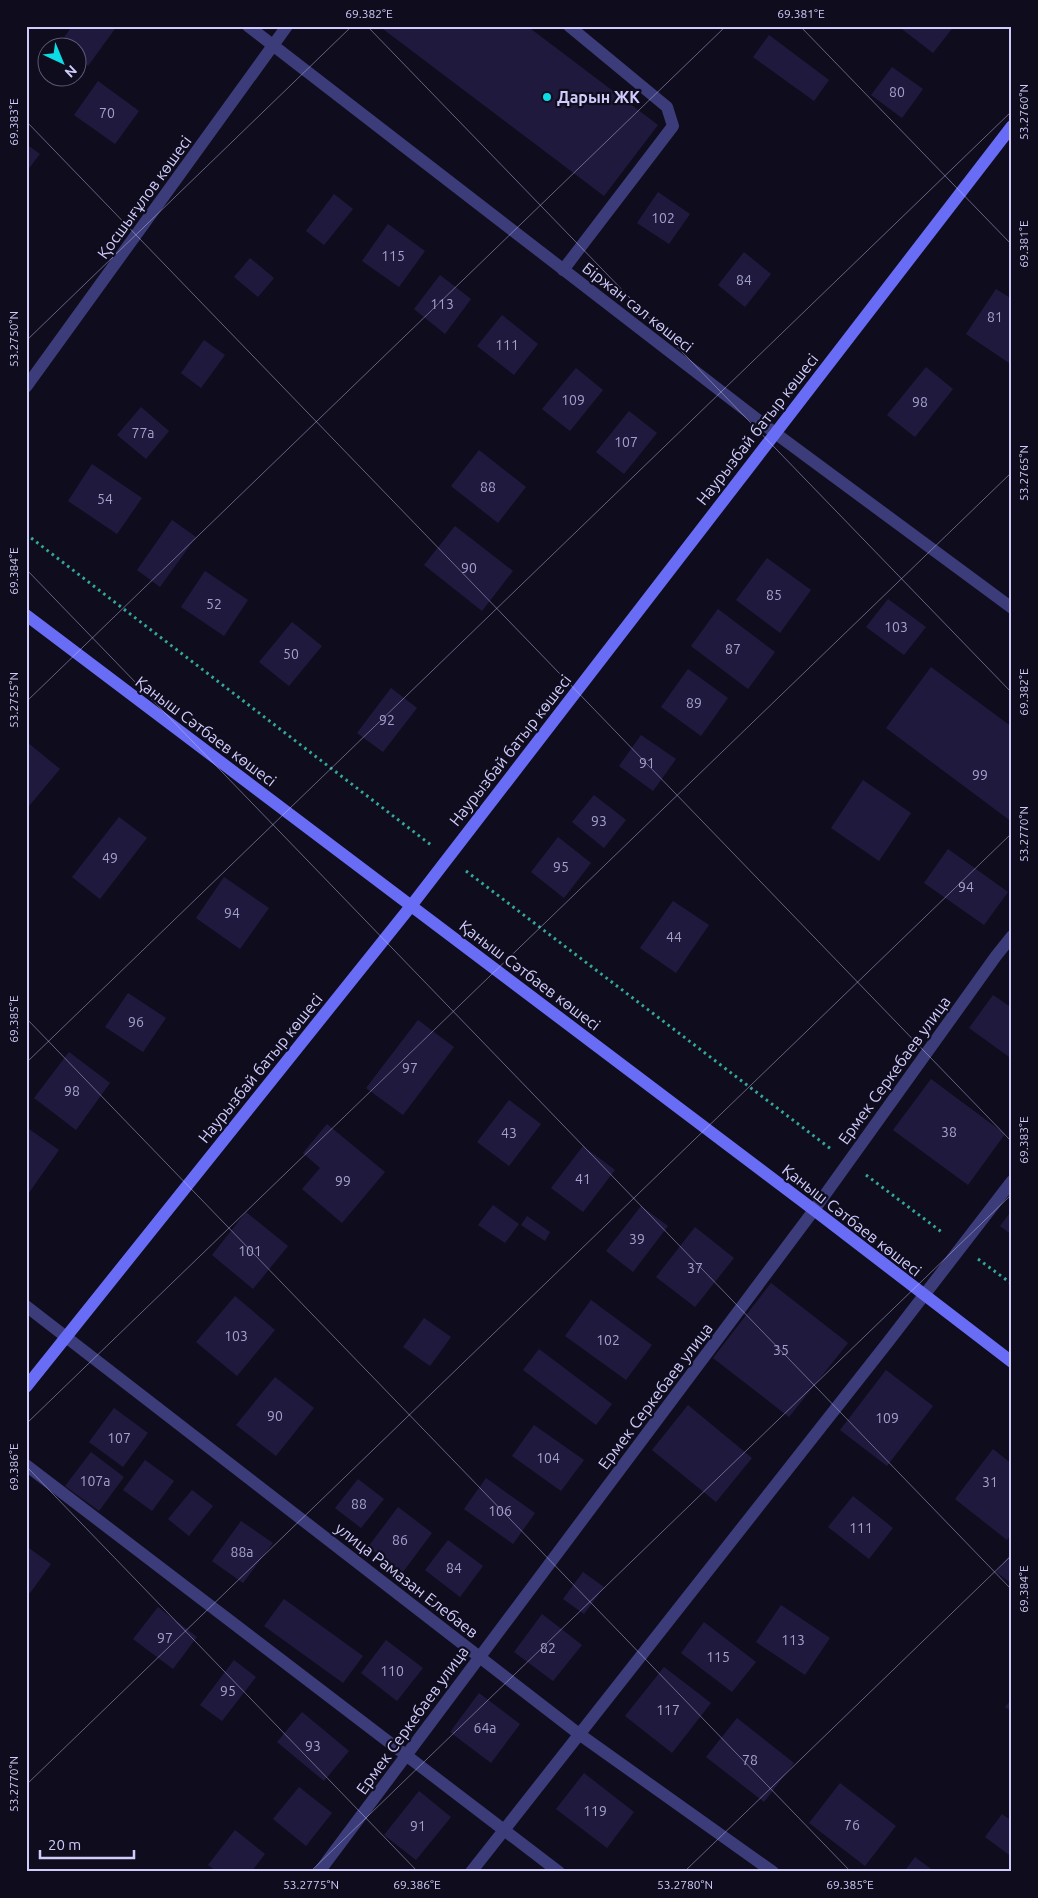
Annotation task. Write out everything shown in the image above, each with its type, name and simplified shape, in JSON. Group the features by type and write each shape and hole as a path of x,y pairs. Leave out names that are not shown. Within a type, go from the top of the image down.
{"street":[{"name":"Біржан сал көшесі","path":"248,26 775,433 1012,608"},
{"name":"Қосшығұлов көшесі","path":"26,386 287,26"},
{"path":"563,270 673,126 667,107 569,26"},
{"name":"Наурызбай батыр көшесі","path":"26,1387 411,906 1012,126"},
{"name":"Қаныш Сәтбаев көшесі","path":"26,615 814,1210 1012,1362"},
{"name":"Ермек Серкебаев улица","path":"319,1872 814,1210 1012,936"},
{"path":"471,1872 924,1296 1012,1181"},
{"name":"улица Рамазан Елебаев","path":"26,1306 579,1734 773,1872"},
{"path":"26,1465 559,1872"}],"path":[{"path":"26,534 448,858 1012,1284"}],"building":[{"path":"72,26 117,26 88,66 88,38 64,38"},
{"name":"Дарын ЖК","path":"379,26 527,26 658,125 604,196"},
{"path":"898,26 954,26 933,53"},
{"path":"769,35 829,80 814,101 753,57"},
{"path":"892,67 923,89 902,118 871,95"},
{"path":"98,81 139,111 115,144 74,115"},
{"path":"26,144 40,154 26,172"},
{"path":"658,192 690,214 669,244 637,223"},
{"path":"334,194 353,209 324,245 306,231"},
{"path":"388,224 425,251 399,287 362,261"},
{"path":"744,252 771,274 745,307 718,285"},
{"path":"250,258 274,278 258,297 234,277"},
{"path":"440,275 471,299 445,334 414,309"},
{"path":"996,289 1012,299 1012,365 966,334"},
{"path":"502,315 538,344 514,375 477,346"},
{"path":"204,340 225,355 201,388 181,373"},
{"path":"926,367 953,389 915,437 887,415"},
{"path":"576,368 603,390 570,431 542,409"},
{"path":"141,407 169,431 146,459 117,435"},
{"path":"629,411 657,433 624,474 596,452"},
{"path":"479,450 526,487 498,523 451,486"},
{"path":"92,464 142,498 117,534 68,501"},
{"path":"172,520 196,537 160,587 137,570"},
{"path":"455,526 513,571 482,611 424,565"},
{"path":"767,558 811,590 780,633 736,600"},
{"path":"205,571 248,600 224,636 181,607"},
{"path":"888,599 926,627 904,655 866,627"},
{"path":"718,609 775,652 748,689 691,646"},
{"path":"292,622 322,646 289,686 259,662"},
{"path":"931,667 1012,727 1012,822 886,728"},
{"path":"688,669 728,698 701,736 661,707"},
{"path":"391,688 417,708 383,752 357,733"},
{"path":"641,735 676,759 653,791 619,766"},
{"path":"28,743 60,769 29,806 26,803 26,745"},
{"path":"863,780 911,813 879,861 831,828"},
{"path":"594,795 626,820 604,848 572,822"},
{"path":"119,817 147,838 100,899 72,877"},
{"path":"558,837 591,863 564,898 531,872"},
{"path":"948,849 1008,892 984,925 924,883"},
{"path":"224,877 269,908 240,949 196,918"},
{"path":"673,901 709,925 676,973 640,948"},
{"path":"128,993 166,1018 143,1052 105,1027"},
{"path":"993,995 1012,1008 1012,1059 969,1028"},
{"path":"418,1020 454,1047 403,1115 366,1088"},
{"path":"69,1052 110,1083 76,1130 34,1098"},
{"path":"931,1079 1005,1134 968,1185 893,1130"},
{"path":"509,1100 541,1124 509,1166 477,1142"},
{"path":"327,1124 385,1172 342,1223 302,1189 320,1168 303,1153"},
{"path":"26,1127 59,1150 26,1197"},
{"path":"583,1146 615,1170 583,1212 551,1188"},
{"path":"493,1205 519,1224 505,1243 478,1225"},
{"path":"641,1206 668,1226 633,1272 606,1251"},
{"path":"1012,1210 1012,1235 1000,1226"},
{"path":"246,1212 288,1246 253,1289 212,1255"},
{"path":"527,1216 550,1232 545,1241 521,1225"},
{"path":"695,1227 734,1258 695,1307 656,1277"},
{"path":"771,1283 848,1343 789,1417 713,1358"},
{"path":"235,1296 275,1330 237,1376 196,1342"},
{"path":"591,1300 652,1345 626,1380 565,1336"},
{"path":"424,1318 451,1337 430,1366 403,1347"},
{"path":"539,1349 612,1404 596,1425 523,1370"},
{"path":"886,1370 933,1406 887,1466 840,1430"},
{"path":"275,1377 314,1408 276,1456 236,1425"},
{"path":"688,1405 752,1458 716,1502 652,1450"},
{"path":"114,1408 148,1433 123,1467 89,1442"},
{"path":"534,1425 584,1460 561,1491 512,1456"},
{"path":"993,1449 1012,1464 1012,1533 1007,1540 955,1499"},
{"path":"91,1452 124,1477 99,1511 65,1486"},
{"path":"145,1460 174,1481 152,1511 123,1490"},
{"path":"486,1478 535,1513 513,1544 464,1509"},
{"path":"358,1479 384,1499 361,1528 335,1508"},
{"path":"192,1490 213,1506 189,1536 168,1519"},
{"path":"853,1496 893,1528 869,1559 828,1527"},
{"path":"398,1507 432,1533 403,1572 368,1547"},
{"path":"241,1521 273,1543 243,1583 212,1561"},
{"path":"448,1540 483,1566 460,1597 425,1570"},
{"path":"26,1546 51,1564 30,1593 26,1590"},
{"path":"1012,1552 1012,1584 996,1572"},
{"path":"583,1572 604,1587 584,1614 563,1599"},
{"path":"284,1599 363,1656 343,1683 264,1626"},
{"path":"781,1605 830,1638 805,1675 756,1642"},
{"path":"158,1607 197,1637 173,1669 133,1639"},
{"path":"542,1614 582,1645 553,1681 514,1652"},
{"path":"704,1622 756,1662 732,1692 681,1653"},
{"path":"386,1640 423,1668 397,1701 361,1673"},
{"path":"234,1660 256,1677 222,1721 200,1705"},
{"path":"664,1667 711,1703 672,1753 625,1716"},
{"path":"479,1693 520,1724 491,1763 450,1732"},
{"path":"1012,1699 1012,1712 1005,1707"},
{"path":"302,1712 349,1751 324,1781 277,1742"},
{"path":"737,1718 794,1763 764,1802 706,1757"},
{"path":"584,1773 634,1812 607,1848 556,1809"},
{"path":"840,1783 896,1826 865,1866 809,1823"},
{"path":"299,1787 332,1813 306,1846 273,1819"},
{"path":"419,1791 451,1817 416,1860 384,1835"},
{"path":"1002,1814 1012,1821 1012,1857 985,1837"},
{"path":"235,1830 265,1854 251,1872 217,1872 208,1865"},
{"path":"915,1857 935,1872 904,1872"}],"place":[{"name":"Дарын ЖК","path":"547,97"}]}
